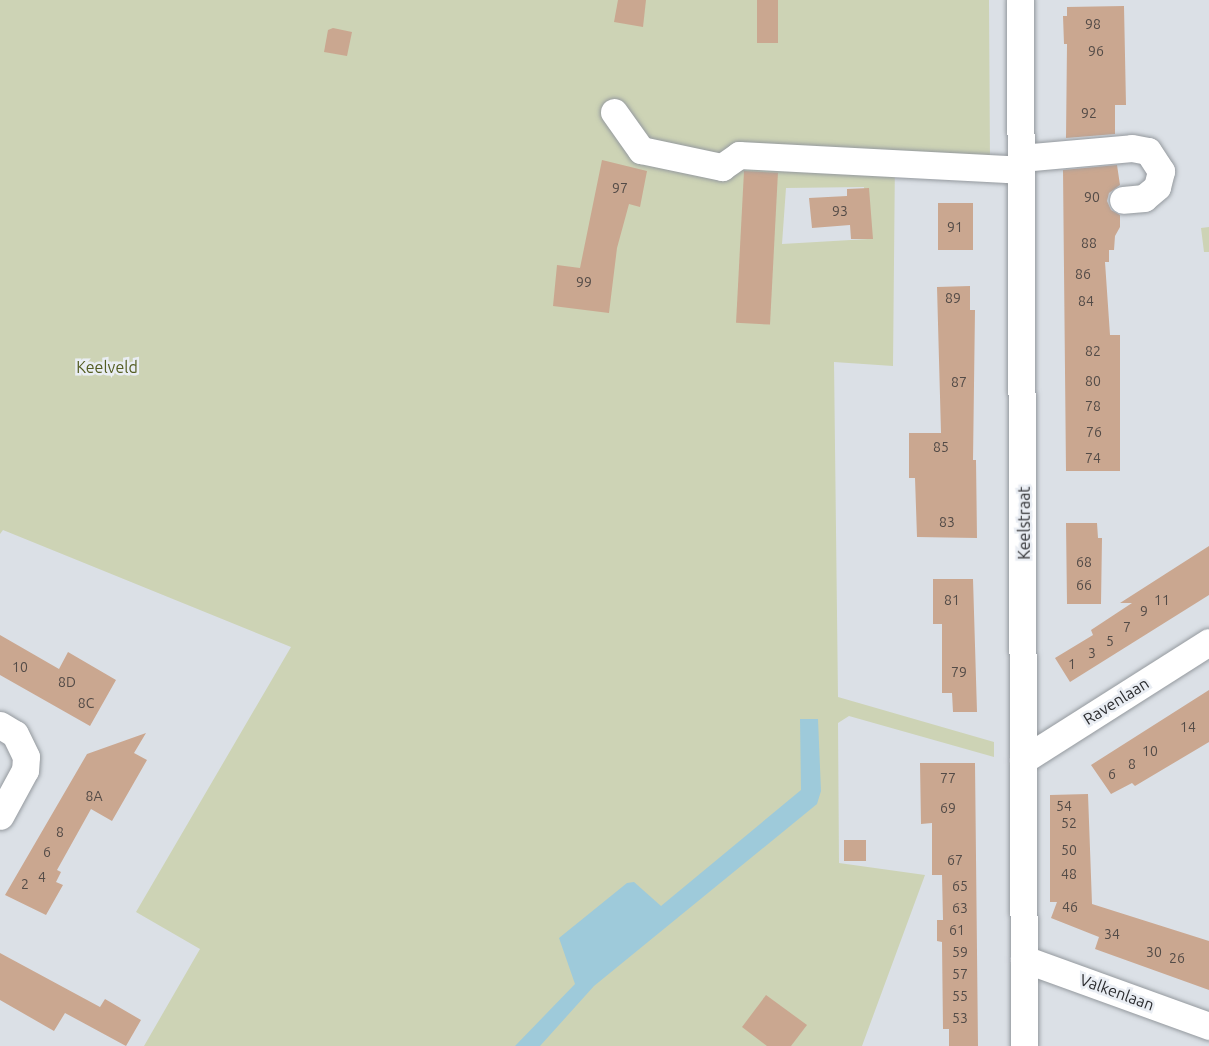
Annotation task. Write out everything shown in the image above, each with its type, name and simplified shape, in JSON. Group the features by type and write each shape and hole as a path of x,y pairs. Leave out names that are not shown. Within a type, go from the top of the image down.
{"street":[{"name":"Keelstraat","path":"1020,0 1024,1046"},
{"path":"614,112 641,150 722,167 739,155 1021,164 1132,148 1148,151 1161,171 1157,187 1144,198 1123,200"},
{"name":"Ravenlaan","path":"1023,760 1209,642"},
{"path":"0,725 15,734 26,757 25,770 0,816"},
{"name":"Valkenlaan","path":"1024,959 1209,1026"}],"green space":[{"name":"Keelveld","path":"0,0 989,0 990,165 895,158 893,366 834,362 838,697 994,742 994,757 849,716 838,723 839,863 925,875 862,1046 144,1046 200,949 136,912 291,647 3,530 0,534","holes":["864,187 868,239 782,244 786,188"]},
{"path":"1209,227 1209,252 1204,252 1201,228"}],"water":[{"path":"800,719 818,719 821,791 817,804 594,986 540,1046 515,1046 575,984 559,938 627,883 634,882 661,906 801,790"}],"building":[{"path":"618,0 646,0 643,27 614,22"},
{"path":"757,0 778,0 778,43 757,43"},
{"path":"1124,6 1126,105 1115,105 1115,134 1066,138 1067,44 1064,44 1063,16 1067,16 1067,7"},
{"path":"333,28 352,32 347,56 324,52 328,30"},
{"path":"602,160 647,171 640,207 629,204 617,248 609,313 553,306 557,265 580,268"},
{"path":"1117,165 1120,185 1109,193 1107,201 1111,210 1120,215 1120,227 1115,236 1114,250 1109,250 1109,262 1105,262 1110,335 1120,335 1120,471 1066,471 1063,170"},
{"path":"744,171 778,173 770,325 736,323"},
{"path":"869,188 873,239 851,239 850,225 812,228 809,198 847,196 847,189"},
{"path":"938,203 973,203 973,250 938,250"},
{"path":"970,286 970,310 975,310 973,460 976,460 977,538 917,537 915,478 909,478 909,433 941,433 937,287"},
{"path":"1066,523 1097,523 1098,538 1102,538 1101,604 1067,604"},
{"path":"1209,546 1209,595 1070,682 1055,658 1093,635 1091,630 1132,603 1120,603"},
{"path":"933,579 973,579 977,712 953,712 952,693 942,693 942,624 933,624"},
{"path":"0,635 59,669 68,652 116,680 90,726 0,675"},
{"path":"1209,690 1209,742 1135,786 1132,783 1111,794 1091,765"},
{"path":"146,733 134,753 147,760 112,821 91,809 57,870 61,872 56,882 63,885 46,915 5,895 87,754"},
{"path":"920,763 975,763 978,1046 949,1046 949,1029 943,1029 942,942 937,941 937,920 943,920 942,875 932,875 932,823 921,824"},
{"path":"1088,794 1092,904 1209,941 1209,990 1095,949 1099,937 1051,918 1057,902 1050,902 1050,795"},
{"path":"844,840 866,840 866,861 844,861"},
{"path":"0,953 100,1007 105,999 141,1020 126,1046 65,1013 54,1031 0,1000"},
{"path":"766,995 807,1025 791,1046 767,1046 742,1027"}]}
